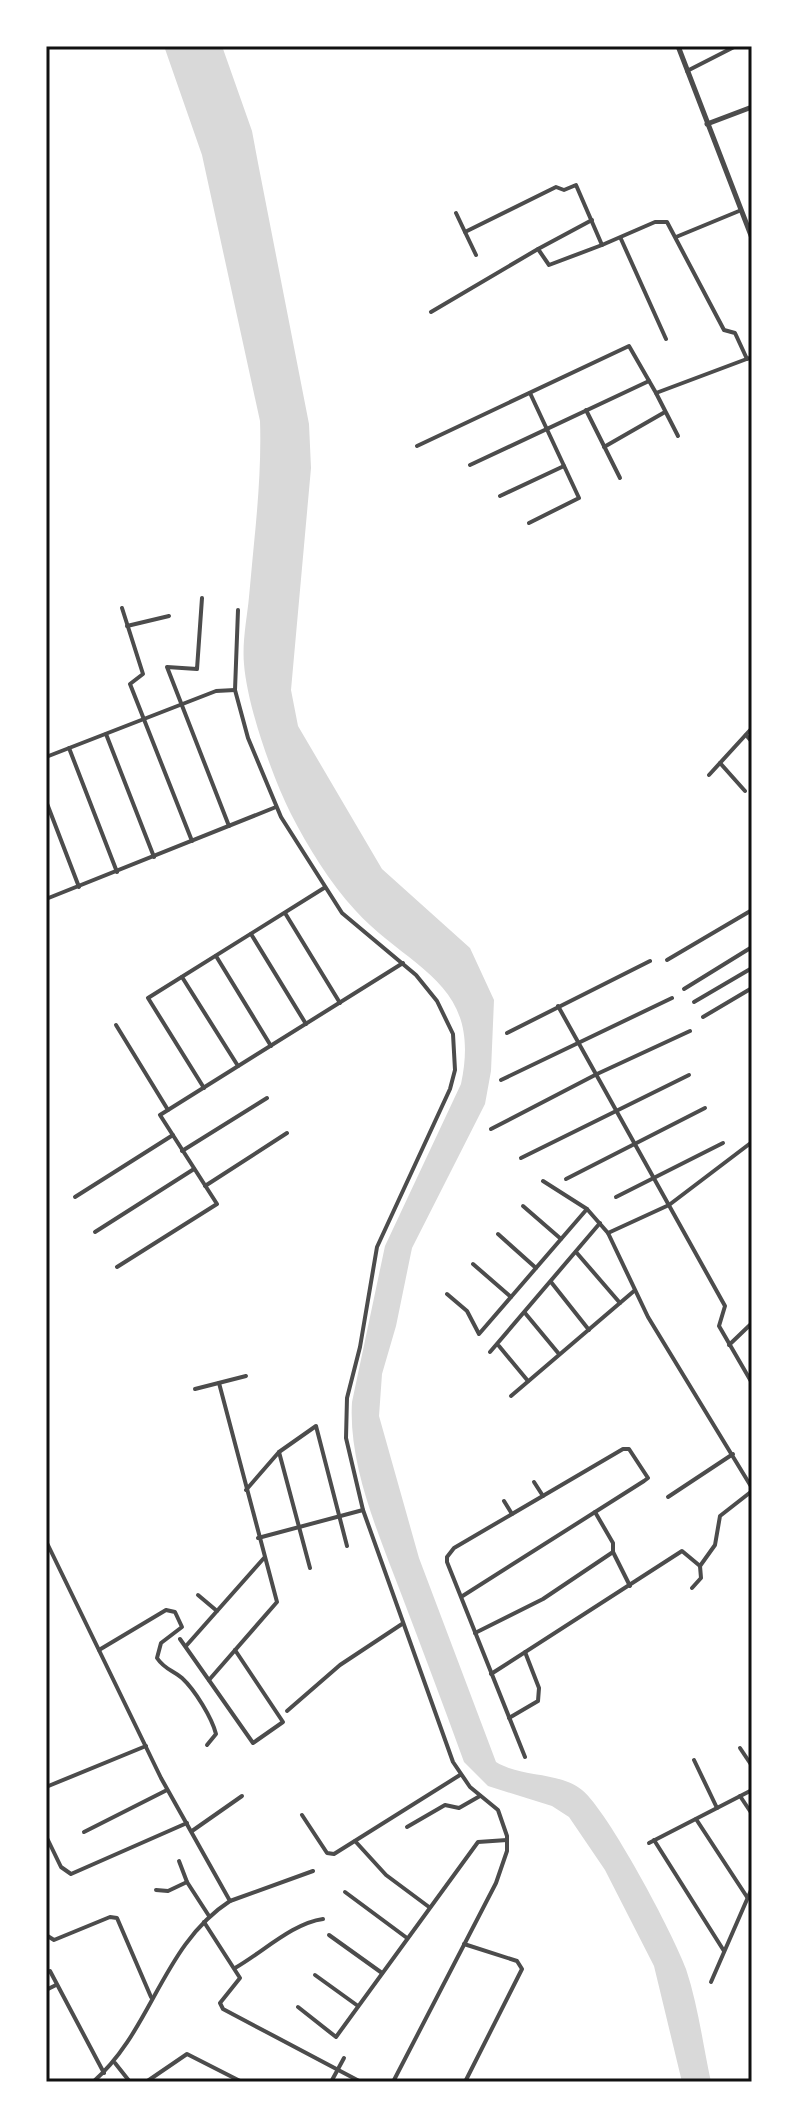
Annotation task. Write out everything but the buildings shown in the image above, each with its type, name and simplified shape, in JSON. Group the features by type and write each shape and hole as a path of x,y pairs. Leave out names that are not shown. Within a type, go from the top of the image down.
{"street":[{"path":"678,46 739,211 749,225 752,238"},
{"path":"687,71 736,46"},
{"path":"707,124 752,107"},
{"path":"465,232 556,187 564,190 576,185 602,245"},
{"path":"676,237 739,211"},
{"path":"456,213 476,255"},
{"path":"431,312 592,220"},
{"path":"538,249 549,265 577,257 660,221 669,224 724,330 735,333 750,358 656,393"},
{"path":"621,238 666,339"},
{"path":"417,446 629,346 678,436"},
{"path":"470,465 649,381"},
{"path":"529,523 579,498 530,393"},
{"path":"586,410 620,478"},
{"path":"604,447 665,412"},
{"path":"500,496 564,466"},
{"path":"202,598 197,669 167,667 229,826"},
{"path":"122,608 143,674 130,684 192,841"},
{"path":"238,610 235,690 248,738 276,807 342,913 403,963 444,1013 453,1034 455,1070 443,1106 377,1247 344,1419 351,1470 363,1510 402,1624 460,1775 498,1810 507,1840 500,1873 393,2082"},
{"path":"127,626 169,616"},
{"path":"46,757 216,691 235,690"},
{"path":"709,775 752,728"},
{"path":"106,734 154,857"},
{"path":"746,735 752,742"},
{"path":"69,748 117,872"},
{"path":"720,763 745,791"},
{"path":"46,801 79,887"},
{"path":"46,899 276,807"},
{"path":"204,1088 148,998 324,888"},
{"path":"667,960 752,910"},
{"path":"284,912 340,1003"},
{"path":"251,933 306,1024"},
{"path":"684,989 752,947"},
{"path":"216,955 271,1046"},
{"path":"507,1033 650,961"},
{"path":"117,1267 217,1204 160,1115 403,963"},
{"path":"694,1002 752,968"},
{"path":"182,977 238,1066"},
{"path":"703,1017 752,988"},
{"path":"501,1080 672,998"},
{"path":"558,1006 725,1306 719,1326 752,1383"},
{"path":"116,1025 168,1110"},
{"path":"491,1129 597,1074 690,1031"},
{"path":"521,1158 689,1075"},
{"path":"182,1151 267,1098"},
{"path":"566,1179 705,1108"},
{"path":"205,1186 287,1133"},
{"path":"75,1197 173,1135"},
{"path":"608,1233 669,1205 752,1142"},
{"path":"616,1197 723,1143"},
{"path":"95,1232 194,1169"},
{"path":"543,1181 587,1209 608,1233 635,1291 752,1489 720,1516 719,1534 700,1566 701,1578 692,1588"},
{"path":"523,1206 561,1239"},
{"path":"447,1294 467,1311 479,1334 587,1209"},
{"path":"490,1352 600,1223"},
{"path":"498,1234 536,1268"},
{"path":"576,1252 620,1303"},
{"path":"473,1264 511,1297"},
{"path":"551,1282 589,1330"},
{"path":"511,1396 635,1291"},
{"path":"525,1313 559,1354"},
{"path":"729,1345 752,1323"},
{"path":"498,1345 528,1381"},
{"path":"195,1389 246,1376"},
{"path":"209,1680 277,1602 219,1383"},
{"path":"246,1490 279,1452 316,1426 347,1546"},
{"path":"461,1597 648,1478 629,1449 449,1553 447,1562 491,1674 525,1757"},
{"path":"279,1452 310,1568"},
{"path":"668,1497 733,1454"},
{"path":"534,1482 543,1496"},
{"path":"504,1501 512,1514"},
{"path":"258,1538 363,1510"},
{"path":"595,1512 613,1543 613,1552 630,1586"},
{"path":"46,1541 168,1790 230,1901"},
{"path":"491,1674 682,1551 700,1566"},
{"path":"475,1633 543,1599 613,1552"},
{"path":"186,1647 264,1558"},
{"path":"198,1595 217,1611"},
{"path":"99,1650 166,1610 175,1612 182,1627 161,1643 157,1658 164,1668 184,1681 212,1722 216,1734 207,1745"},
{"path":"287,1711 340,1665 402,1624"},
{"path":"180,1639 253,1743 283,1722 235,1650"},
{"path":"509,1718 538,1701 539,1688 525,1652"},
{"path":"46,1787 146,1746"},
{"path":"740,1748 752,1766"},
{"path":"694,1760 717,1808"},
{"path":"302,1815 327,1853 334,1854 460,1775"},
{"path":"84,1832 168,1790"},
{"path":"724,1951 651,1842 752,1790"},
{"path":"192,1831 242,1796"},
{"path":"407,1827 445,1805 459,1808 480,1796"},
{"path":"740,1796 752,1814"},
{"path":"696,1819 748,1898"},
{"path":"46,1836 61,1867 71,1874 187,1823"},
{"path":"298,2007 336,2037 478,1842 507,1840"},
{"path":"355,1841 386,1875 429,1907"},
{"path":"179,1861 187,1882 209,1916"},
{"path":"93,2082 115,2063 178,1952 209,1916 230,1901 313,1871"},
{"path":"156,1890 173,1890 187,1882"},
{"path":"711,1982 752,1888"},
{"path":"345,1892 407,1938"},
{"path":"46,1935 54,1940 110,1917 117,1918 151,1997"},
{"path":"235,1968 268,1949 301,1923 323,1919"},
{"path":"204,1922 240,1978 220,2003 223,2009 361,2082"},
{"path":"329,1935 382,1973"},
{"path":"464,1944 517,1961 522,1969 465,2082"},
{"path":"50,1971 104,2073"},
{"path":"315,1975 358,2006"},
{"path":"46,1990 56,1985"},
{"path":"146,2082 187,2054 242,2082"},
{"path":"331,2082 344,2058"},
{"path":"115,2063 130,2082"}],"shaded area":[{"path":"164,46 222,46 252,131 309,424 311,468 291,690 298,726 382,869 470,948 494,1000 491,1071 485,1104 412,1248 396,1326 382,1374 379,1416 419,1558 496,1762 572,1784 582,1790 608,1822 655,1903 686,1969 711,2082 682,2082 654,1966 605,1870 569,1817 552,1806 488,1786 464,1762 375,1526 360,1476 352,1427 352,1402 385,1246 461,1084 465,1049 461,1022 451,1000 436,981 355,910 328,876 291,814 255,719 246,681 244,647 257,509 260,421 202,155"}]}
